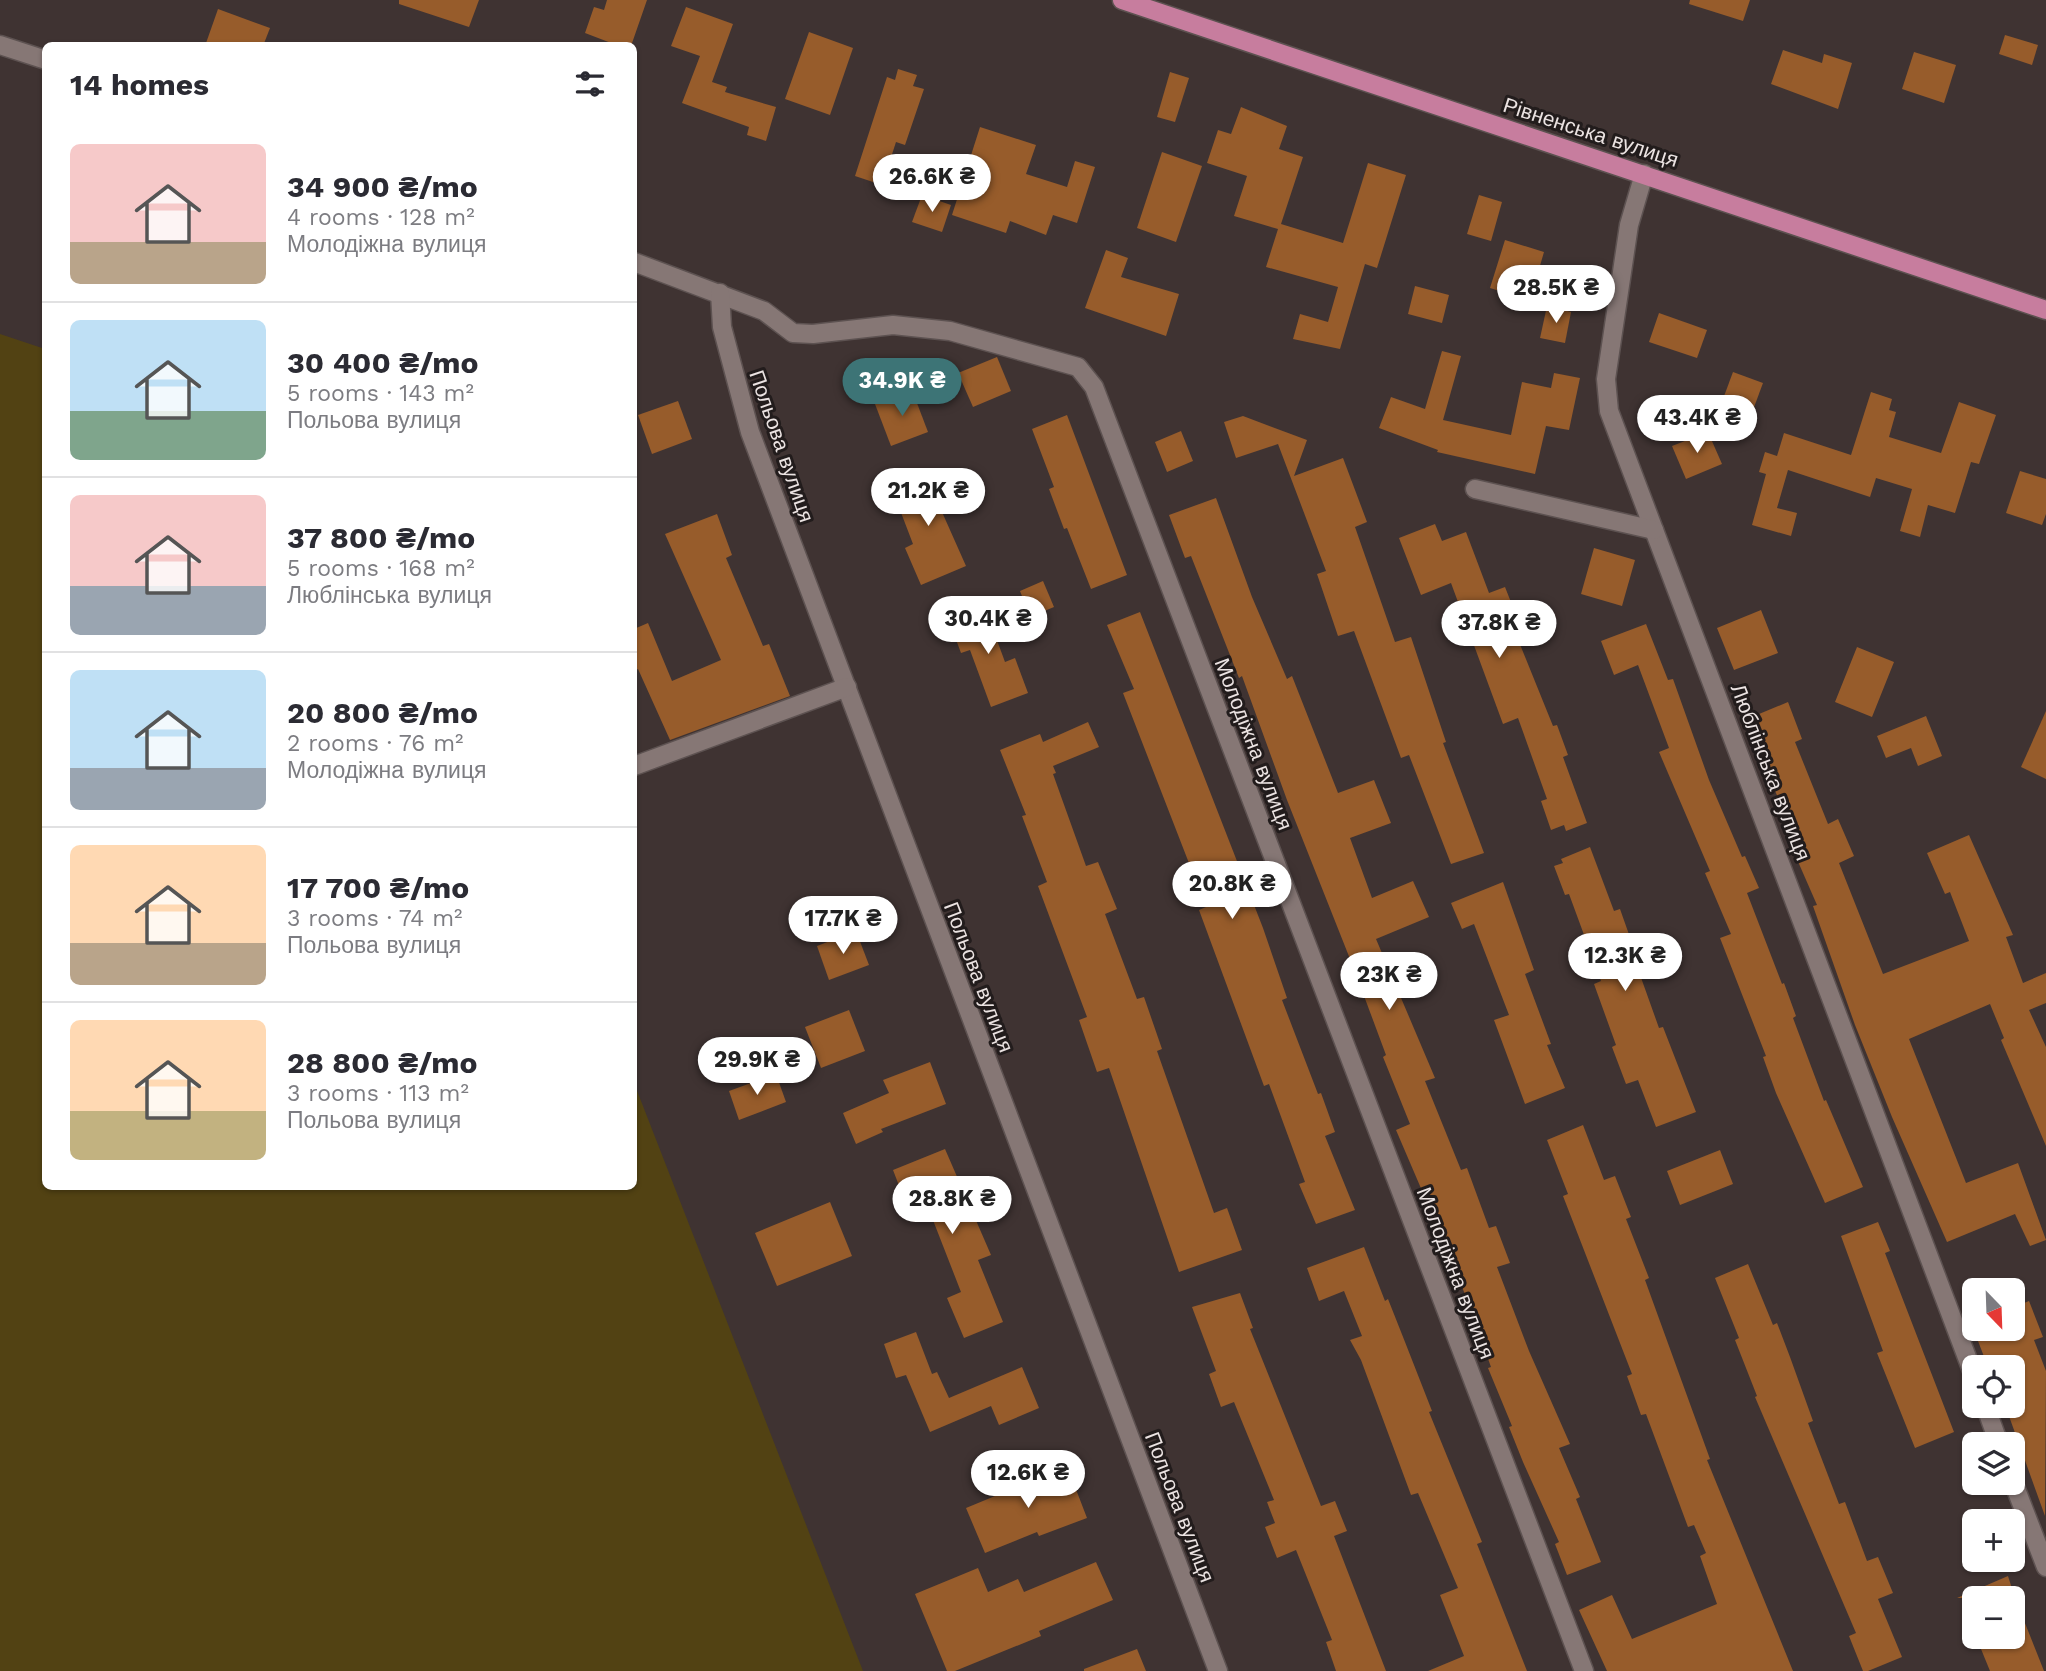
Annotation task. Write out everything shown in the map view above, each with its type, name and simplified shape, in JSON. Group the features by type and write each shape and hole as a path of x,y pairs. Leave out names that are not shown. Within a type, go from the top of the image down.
{"main road":[{"name":"Рівненська вулиця","path":"1122,0 2046,310"}],"street":[{"path":"0,45 42,59"},
{"name":"Люблінська вулиця","path":"1644,174 1629,225 1606,379 1609,411 1966,1355"},
{"path":"637,263 720,293"},
{"name":"Молодіжна вулиця","path":"720,293 764,310 793,333 813,334 893,325 950,331 1045,355 1078,367 1094,387 1584,1671"},
{"name":"Польова вулиця","path":"720,293 722,327 750,432 1218,1671"},
{"path":"1475,489 1654,530"},
{"path":"637,765 847,687"},
{"path":"2018,1495 2046,1567"}],"shaded area":[{"path":"0,334 42,348 42,1190 637,1190 637,1091 863,1671 0,1671"}],"building":[{"path":"399,0 479,0 469,27 399,4"},
{"path":"607,0 647,0 632,42 609,42 585,33 594,7 604,10"},
{"path":"1690,0 1750,0 1743,21 1689,4"},
{"path":"686,7 733,24 712,82 727,87 725,92 776,107 766,141 747,135 749,127 682,103 700,56 671,46"},
{"path":"218,9 270,28 265,42 206,42"},
{"path":"809,32 853,48 830,115 785,99"},
{"path":"2005,35 2038,45 2032,65 1999,54"},
{"path":"1783,50 1822,63 1824,54 1852,63 1838,109 1771,84"},
{"path":"1914,52 1956,65 1944,103 1902,89"},
{"path":"898,69 917,75 913,86 924,89 905,145 896,142 882,185 855,176 887,77 895,80"},
{"path":"1170,72 1189,78 1175,122 1157,117"},
{"path":"1241,107 1287,126 1279,149 1303,157 1281,224 1343,243 1368,163 1406,175 1377,268 1365,264 1340,349 1293,339 1300,314 1328,322 1338,287 1266,267 1278,229 1234,216 1247,176 1207,163 1218,130 1231,134"},
{"path":"980,127 1036,145 1026,174 1067,187 1075,161 1095,167 1077,223 1053,215 1046,235 1010,221 1006,233 952,215"},
{"path":"1162,152 1202,166 1176,242 1137,228"},
{"path":"922,195 951,205 942,232 912,222"},
{"path":"1479,195 1502,202 1491,241 1467,234"},
{"path":"1505,240 1544,252 1528,307 1506,301 1509,294 1490,288"},
{"path":"1106,250 1128,258 1121,277 1179,294 1166,336 1085,308"},
{"path":"1415,286 1449,295 1442,323 1408,314"},
{"path":"1547,306 1571,312 1565,343 1540,338"},
{"path":"1659,313 1707,330 1697,358 1649,342"},
{"path":"1442,351 1461,356 1443,420 1511,435 1522,382 1551,388 1554,373 1580,378 1569,430 1546,426 1535,474 1437,452 1438,450 1379,428 1391,397 1425,409"},
{"path":"997,357 1011,391 973,407 958,373"},
{"path":"1733,372 1763,383 1747,426 1717,415"},
{"path":"912,390 928,432 891,446 875,404"},
{"path":"1871,392 1892,399 1889,410 1896,412 1889,437 1941,453 1959,402 1996,415 1979,464 1971,462 1955,513 1928,505 1920,537 1900,531 1912,489 1876,478 1870,497 1788,470 1777,508 1797,513 1791,536 1752,525 1766,474 1759,472 1765,452 1777,456 1784,433 1851,455"},
{"path":"678,401 692,439 652,454 638,415"},
{"path":"1067,415 1127,575 1091,589 1049,489 1054,487 1032,429"},
{"path":"1243,416 1307,440 1294,476 1343,458 1367,522 1355,527 1395,642 1411,637 1446,742 1443,743 1484,853 1451,864 1409,755 1401,758 1354,631 1338,636 1317,574 1326,571 1278,444 1236,458 1224,422"},
{"path":"1181,431 1193,461 1167,472 1155,442"},
{"path":"1708,432 1722,464 1686,479 1672,446"},
{"path":"937,471 951,508 942,512 966,566 921,585 905,548 913,544 892,489"},
{"path":"2020,471 2046,479 2046,514 2042,525 2006,513"},
{"path":"1216,498 1252,597 1287,679 1292,676 1338,793 1374,780 1391,823 1350,838 1372,898 1413,881 1429,917 1376,939 1435,1078 1425,1081 1461,1170 1467,1168 1489,1228 1496,1226 1510,1263 1497,1267 1529,1351 1570,1444 1559,1448 1580,1497 1576,1499 1601,1562 1567,1575 1555,1544 1559,1542 1509,1427 1512,1426 1488,1368 1491,1367 1438,1220 1435,1221 1396,1130 1410,1124 1383,1057 1386,1055 1354,969 1287,800 1242,676 1239,678 1191,556 1185,558 1169,515"},
{"path":"717,514 732,555 726,558 763,646 769,644 790,696 670,740 637,670 637,628 648,623 672,681 721,660 665,534"},
{"path":"1435,524 1442,541 1466,532 1489,593 1505,587 1522,630 1515,632 1553,726 1557,725 1568,755 1563,757 1587,823 1566,831 1564,825 1551,830 1541,801 1547,799 1518,718 1503,724 1451,583 1421,595 1399,538"},
{"path":"1594,548 1635,560 1622,606 1581,594"},
{"path":"1043,581 1054,607 1030,617 1020,591"},
{"path":"984,605 1005,662 1015,658 1028,693 991,707 970,650 961,653 948,618"},
{"path":"1761,610 1778,653 1734,670 1717,628"},
{"path":"1140,612 1263,928 1287,998 1282,1000 1335,1132 1325,1136 1355,1210 1316,1224 1299,1184 1305,1182 1269,1084 1264,1086 1199,910 1206,907 1123,693 1134,689 1107,625"},
{"path":"1646,624 1668,680 1673,679 1709,780 1742,857 1745,856 1759,888 1747,893 1782,984 1784,983 1796,1016 1793,1018 1824,1101 1826,1100 1863,1187 1825,1203 1776,1093 1763,1057 1766,1056 1720,938 1731,934 1705,873 1710,871 1659,752 1669,748 1638,665 1614,675 1601,641"},
{"path":"1857,647 1894,662 1872,717 1835,702"},
{"path":"1788,702 1802,739 1795,742 1828,824 1838,819 1854,856 1839,863 1883,974 1969,941 1950,892 1945,894 1927,853 1969,835 2013,935 2006,937 2023,983 2046,973 2046,1003 2029,1010 2046,1047 2046,1146 2001,1040 2004,1038 1990,1004 1909,1039 1966,1183 2018,1163 2046,1240 2030,1246 2015,1214 1947,1242 1855,1025 1813,906 1817,905 1789,841 1794,839 1747,719"},
{"path":"2046,711 2046,779 2021,767"},
{"path":"1926,716 1942,756 1918,766 1911,748 1886,758 1877,736"},
{"path":"1088,722 1099,747 1053,766 1056,773 1053,774 1086,866 1098,862 1117,909 1105,914 1137,999 1144,997 1162,1049 1157,1051 1214,1213 1227,1208 1242,1250 1179,1272 1109,1068 1097,1072 1079,1020 1087,1017 1038,886 1047,882 1022,816 1026,815 1000,750 1040,734 1043,742"},
{"path":"1590,847 1614,911 1620,909 1632,943 1629,944 1659,1028 1663,1027 1696,1112 1656,1127 1638,1080 1626,1084 1612,1047 1616,1045 1594,984 1601,981 1569,894 1565,895 1554,866 1563,863 1561,859"},
{"path":"1503,882 1534,970 1525,974 1551,1044 1547,1045 1565,1088 1525,1104 1494,1020 1509,1015 1474,924 1462,929 1451,903"},
{"path":"856,931 869,965 829,980 817,946"},
{"path":"849,1010 865,1051 821,1068 805,1027"},
{"path":"930,1062 946,1104 881,1129 883,1132 856,1144 843,1113 889,1093 883,1080"},
{"path":"776,1074 786,1102 739,1120 729,1091"},
{"path":"1583,1125 1604,1180 1615,1176 1631,1217 1626,1219 1649,1278 1645,1280 1710,1459 1707,1460 1793,1671 1607,1671 1579,1610 1612,1595 1632,1639 1717,1604 1700,1556 1706,1553 1694,1525 1688,1527 1646,1414 1641,1415 1627,1376 1632,1374 1563,1196 1568,1194 1547,1140"},
{"path":"945,1149 991,1255 978,1260 1003,1322 964,1338 947,1298 961,1292 931,1215 913,1222 893,1170"},
{"path":"1720,1150 1733,1184 1680,1205 1667,1171"},
{"path":"830,1202 852,1256 777,1286 755,1233"},
{"path":"1878,1222 1890,1251 1885,1253 1954,1432 1915,1448 1877,1353 1883,1351 1841,1236"},
{"path":"1364,1247 1385,1301 1388,1299 1432,1411 1429,1412 1482,1542 1477,1544 1527,1671 1428,1671 1464,1656 1440,1595 1458,1588 1418,1493 1411,1495 1361,1360 1350,1340 1362,1336 1344,1291 1319,1301 1307,1268"},
{"path":"1748,1264 1773,1325 1777,1323 1790,1357 1813,1421 1808,1423 1839,1504 1845,1502 1867,1561 1878,1557 1893,1593 1878,1599 1902,1657 1868,1671 1863,1671 1849,1636 1856,1633 1755,1397 1757,1396 1735,1340 1739,1338 1715,1278"},
{"path":"1240,1293 1253,1328 1250,1329 1321,1506 1335,1501 1347,1531 1334,1536 1386,1671 1336,1671 1326,1642 1332,1640 1296,1550 1277,1558 1265,1527 1275,1523 1267,1502 1274,1500 1234,1402 1221,1407 1209,1374 1216,1371 1192,1307"},
{"path":"2029,1301 2043,1337 2034,1340 2046,1371 2045,1516 2025,1460 2025,1432 2015,1432 2010,1418 2025,1418 2025,1355 1983,1355 1978,1341 2025,1341 2025,1303"},
{"path":"916,1332 932,1374 937,1372 949,1398 1022,1367 1039,1408 999,1425 991,1406 930,1432 906,1375 896,1378 884,1344"},
{"path":"1067,1466 1087,1518 1039,1536 1037,1532 985,1553 966,1508"},
{"path":"1096,1562 1113,1600 1039,1631 1041,1636 955,1671 947,1671 915,1594 978,1568 988,1592 1018,1579 1024,1592"},
{"path":"2008,1576 2011,1586 1985,1586"},
{"path":"2025,1623 2044,1671 1990,1671 1981,1649 2025,1649"},
{"path":"1137,1649 1146,1671 1084,1671 1084,1669"}]}
